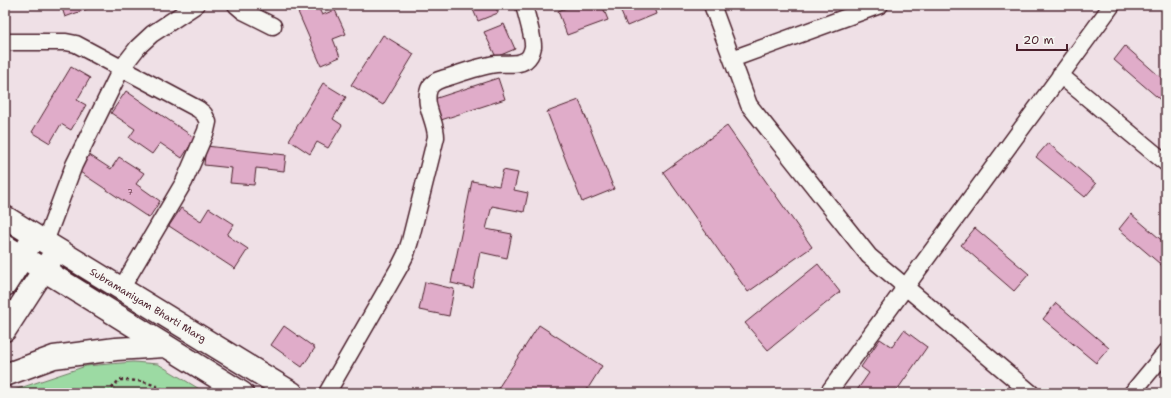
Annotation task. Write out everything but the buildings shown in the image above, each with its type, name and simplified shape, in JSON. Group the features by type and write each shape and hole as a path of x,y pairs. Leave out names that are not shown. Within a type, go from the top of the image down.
{"main road":[{"name":"Subramaniyam Bharti Marg","path":"5,217 292,393"},
{"path":"5,285 23,258 46,243"},
{"path":"5,330 43,271 46,243"},
{"path":"5,246 43,271 242,393"},
{"path":"5,374 54,357 116,349 164,346"}],"street":[{"path":"46,243 74,165 121,69 134,52 152,34 196,5"},
{"path":"236,5 243,11 273,26"},
{"path":"327,393 400,266 410,242 436,137 436,129 428,103 428,90 432,84 438,80 482,67 525,61 530,57 533,45 524,5"},
{"path":"712,5 749,105 869,256 1031,393"},
{"path":"828,393 1112,5"},
{"path":"732,59 870,7"},
{"path":"5,42 66,42 84,47 121,69 198,109 204,114 208,122 206,131 184,182 121,289"},
{"path":"1060,75 1166,163"},
{"path":"1132,393 1166,352"}],"path":[{"path":"108,393 119,380 137,380 156,385 169,393"}],"green space":[{"path":"133,362 158,364 206,393 5,393 86,366"}]}
